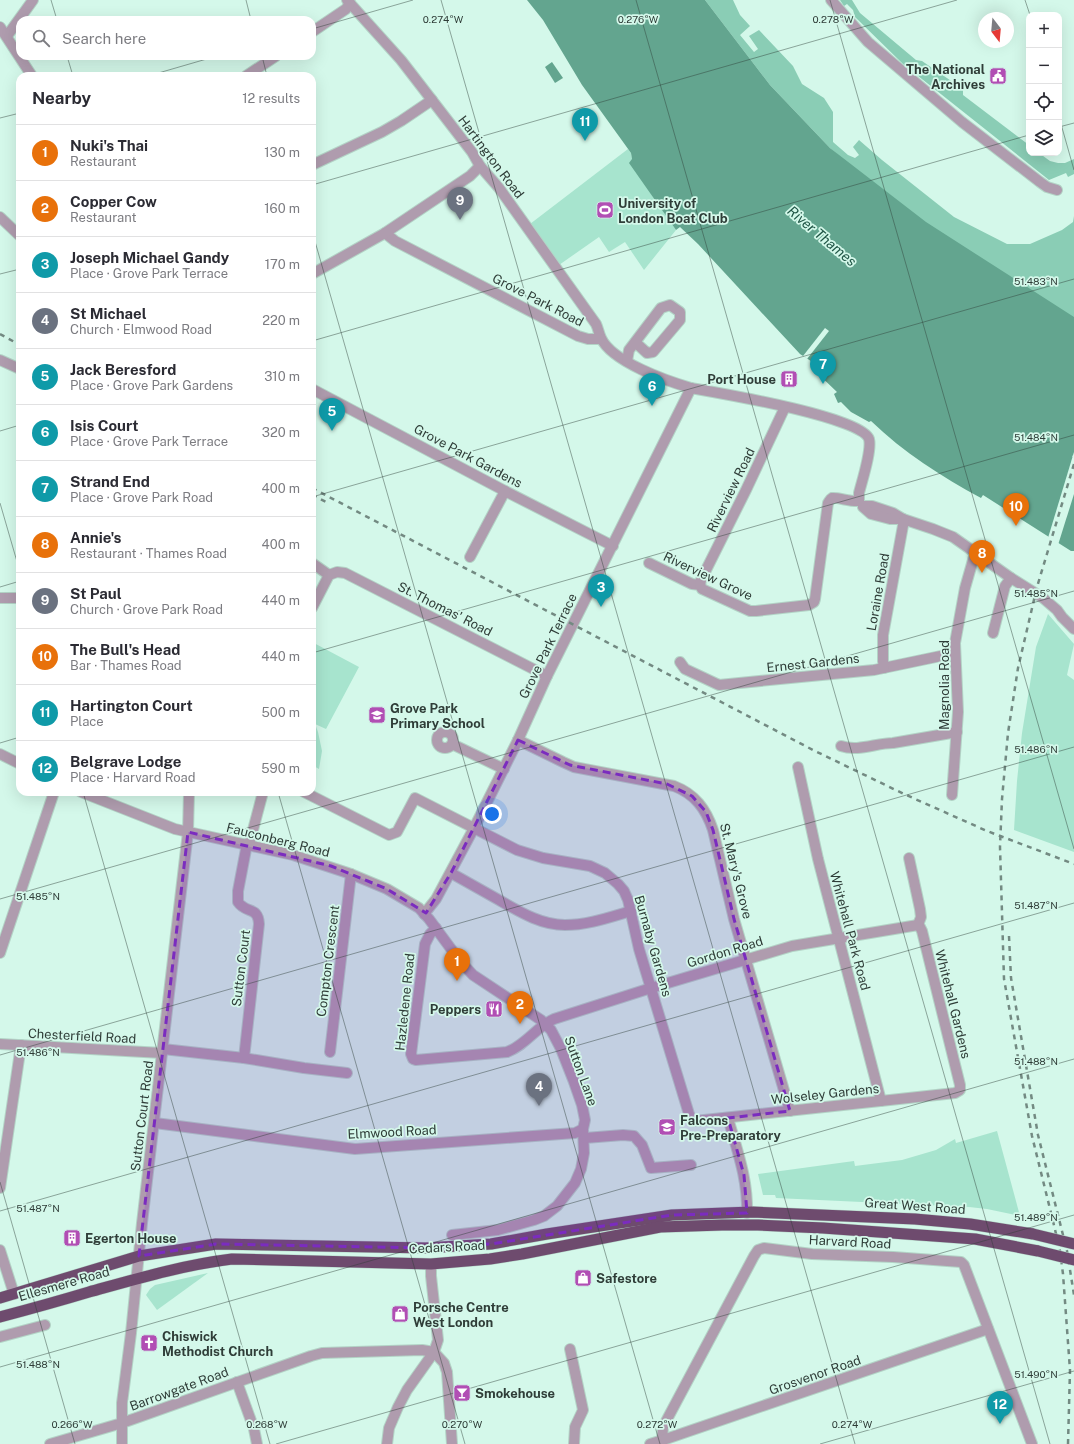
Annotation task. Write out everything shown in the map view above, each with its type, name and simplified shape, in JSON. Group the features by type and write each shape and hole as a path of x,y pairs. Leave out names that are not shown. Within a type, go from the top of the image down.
{"highway":[{"name":"Cedars Road","path":"139,1256 216,1244 426,1248 491,1244 672,1215 749,1212"},
{"name":"Great West Road","path":"749,1212 915,1219 970,1224 1033,1234 1074,1244"},
{"name":"Cedars Road","path":"136,1279 194,1265 232,1259 431,1264 490,1259 522,1254 660,1227 758,1225 882,1231 975,1238 1074,1260"},
{"name":"Ellesmere Road","path":"0,1298 139,1256"},
{"name":"Ellesmere Road","path":"0,1317 136,1279"}],"street":[{"path":"21,16 33,0"},
{"path":"831,0 868,42 944,107 1021,168 1047,187 1057,190"},
{"path":"316,29 346,9 348,1"},
{"name":"Hartington Road","path":"348,1 401,60 472,152 480,166 499,188 598,326 601,339"},
{"path":"6,36 16,23"},
{"path":"0,27 16,51"},
{"path":"22,60 29,72"},
{"path":"252,72 270,60"},
{"path":"316,162 382,132 432,100"},
{"path":"316,272 384,234 470,176 480,166"},
{"path":"0,217 16,232"},
{"name":"Grove Park Road","path":"384,234 578,336 588,339 601,339"},
{"path":"627,361 629,350 635,342 661,308 670,305 680,312 680,320 653,352 647,353 635,342"},
{"path":"601,339 615,354 662,379 692,388 785,407 836,420 858,429 867,435 870,441 859,493 861,504 871,514 890,519 903,520 953,537 1011,578 1043,598 1058,610 1062,618 1074,629"},
{"path":"0,360 16,367"},
{"name":"Grove Park Terrace","path":"424,914 436,900 474,828 518,740 547,676 692,388"},
{"name":"Grove Park Gardens","path":"316,391 504,491 613,546"},
{"name":"Riverview Road","path":"700,585 701,580 785,407"},
{"path":"470,557 504,491"},
{"name":"Riverview Grove","path":"649,563 692,584 700,585 702,589 750,611 812,604 815,599 828,504 830,500 835,498 861,504"},
{"name":"Loraine Road","path":"884,668 883,635 903,520"},
{"name":"Magnolia Road","path":"952,795 957,732 958,693 955,653 957,629 965,588 975,553"},
{"path":"316,566 329,575 316,600"},
{"name":"St. Thomas' Road","path":"329,575 337,572 345,573 547,676"},
{"path":"993,633 1005,586 1011,578"},
{"path":"0,598 16,598"},
{"name":"Ernest Gardens","path":"680,662 685,669 718,685 884,668 955,653"},
{"path":"841,746 846,748 857,748 886,743 893,744 957,732"},
{"name":"St. Mary's Grove","path":"518,740 570,765 667,784 687,792 706,812 713,830 745,959 790,1111"},
{"path":"452,744 504,769"},
{"path":"0,754 16,762"},
{"name":"Whitehall Park Road","path":"798,766 818,859 881,1101"},
{"path":"0,953 53,796"},
{"name":"Fauconberg Road","path":"92,796 188,832 293,855 351,874 387,889 413,904 424,914 460,961 473,975 545,1024"},
{"name":"Sutton Court Road","path":"122,1444 122,1403 188,832 189,796"},
{"path":"248,845 262,796"},
{"name":"Burnaby Gardens","path":"312,796 389,835 397,832 415,798 508,846 547,859 584,865 600,870 614,880 626,896 631,911 651,988 692,1120"},
{"name":"Sutton Court","path":"244,1058 259,924 256,913 238,902 238,891 248,845"},
{"path":"909,858 920,909 921,917 918,925"},
{"path":"451,873 523,913 537,920 552,924 565,925 588,923 631,911"},
{"name":"Compton Crescent","path":"330,1052 351,874"},
{"name":"Gordon Road","path":"545,1024 554,1019 651,988 792,946 918,925"},
{"name":"Whitehall Gardens","path":"918,925 922,931 960,1090"},
{"name":"Hazledene Road","path":"436,928 430,934 425,944 411,1054 413,1059 507,1052 522,1043 545,1024"},
{"name":"Sutton Lane","path":"452,1235 498,1230 544,1216 557,1206 575,1183 581,1169 583,1158 585,1120 582,1105 561,1049 551,1030 545,1024"},
{"name":"Chesterfield Road","path":"0,1044 162,1051 244,1058 347,1073"},
{"path":"0,1188 21,1045"},
{"name":"Wolseley Gardens","path":"692,1120 699,1121 955,1093 960,1090"},
{"path":"728,1118 744,1175 749,1212"},
{"name":"Elmwood Road","path":"155,1123 355,1149 575,1133 624,1135 634,1136 642,1145 651,1168 691,1165"},
{"name":"Harvard Road","path":"666,1441 663,1427 750,1263 758,1250 764,1248 812,1254 901,1257 961,1262 964,1265 1032,1444"},
{"path":"0,1250 14,1294"},
{"path":"387,1444 389,1428 398,1407 407,1390 434,1352 438,1340 431,1264"},
{"path":"0,1338 44,1324"},
{"name":"Grosvenor Road","path":"650,1444 666,1441 988,1329"},
{"path":"570,1349 583,1410 575,1427 574,1444"},
{"name":"Barrowgate Road","path":"50,1444 122,1423 322,1353 422,1350 434,1352"},
{"path":"434,1352 444,1363 447,1372 452,1444"},
{"path":"237,1382 254,1429 257,1444"}],"highlighted area":[{"path":"518,740 570,765 667,784 692,796 706,812 713,830 734,919 790,1111 728,1118 744,1175 747,1213 672,1215 491,1244 426,1248 216,1244 139,1256 188,832 331,866 387,889 426,913 451,873"}],"shaded area":[{"path":"705,0 733,0 740,15 750,26 740,35 754,52 758,49 749,36 759,30 793,66 802,84 824,98 833,112 833,142 848,155 855,158 859,155 853,147 859,140 954,217 1007,244 1030,244 1062,230 1073,222 1074,216 1074,326 941,244 830,148 770,85"},
{"path":"840,0 852,0 860,13 916,60 922,61 963,89 963,95 1026,143 1026,156 1043,156 1050,161 1058,163 1065,163 1074,159 1074,174 1068,177 1066,173 1049,180 903,64 855,17 853,10 847,4 844,6"},
{"name":"University of London Boat Club","path":"628,149 653,197 676,230 644,270 625,242 609,252 599,237 559,265 530,224"},
{"path":"1048,614 1074,644 1067,675 1074,680 1074,852 1014,830 1022,733 1036,647"},
{"path":"316,644 359,667 326,729 316,724"},
{"path":"316,727 322,751 319,769 316,767"},
{"path":"997,1131 1020,1216 969,1207 776,1198 775,1195 763,1195 758,1174 854,1161 855,1166 902,1160 936,1150 955,1139 956,1143"},
{"path":"208,1273 157,1310 146,1295 155,1285"}],"water":[{"name":"River Thames","path":"527,0 705,0 770,85 830,148 926,222 1074,317 1074,455 1072,456 1074,458 1074,551 1071,551 983,495 981,498 937,473 896,443 871,421 869,422 851,412 841,402 838,403 834,394 837,392 813,369 814,363 800,354 698,244 680,227 676,230 629,163 632,159 631,153 582,85 543,20"},
{"path":"552,62 563,78 555,83 545,67"}],"pier":[{"path":"825,328 829,331 807,359 803,356"},
{"path":"1074,452 1074,494 1058,545 1048,538"}],"railway":[{"path":"0,334 16,343"},
{"path":"1068,1444 1070,1370 1063,1274 1060,1251 1032,1136 1004,979 1000,847 1002,799 1008,733 1018,668 1037,587 1074,464"},
{"path":"316,490 813,750 904,794 987,831 1074,864"},
{"path":"316,497 326,502"},
{"path":"1009,936 1011,978 1038,1135 1067,1251 1074,1295"}],"place":[{"name":"The National Archives","path":"998,76"},
{"name":"Hartington Court","path":"585,141"},
{"name":"University of London Boat Club","path":"605,210"},
{"name":"St Paul","path":"460,220"},
{"name":"Port House","path":"789,379"},
{"name":"Strand End","path":"823,384"},
{"name":"Isis Court","path":"652,406"},
{"name":"Jack Beresford","path":"332,431"},
{"name":"The Bull's Head","path":"1016,526"},
{"name":"Annie's","path":"982,573"},
{"name":"Joseph Michael Gandy","path":"601,607"},
{"name":"Grove Park Primary School","path":"377,715"},
{"name":"Nuki's Thai","path":"457,981"},
{"name":"Peppers","path":"494,1009"},
{"name":"Copper Cow","path":"520,1024"},
{"name":"St Michael","path":"539,1106"},
{"name":"Falcons Pre-Preparatory","path":"667,1127"},
{"name":"Egerton House","path":"72,1238"},
{"name":"Safestore","path":"583,1278"},
{"name":"Porsche Centre West London","path":"400,1314"},
{"name":"Chiswick Methodist Church","path":"149,1343"},
{"name":"Smokehouse","path":"462,1393"},
{"name":"Belgrave Lodge","path":"1000,1424"}]}
